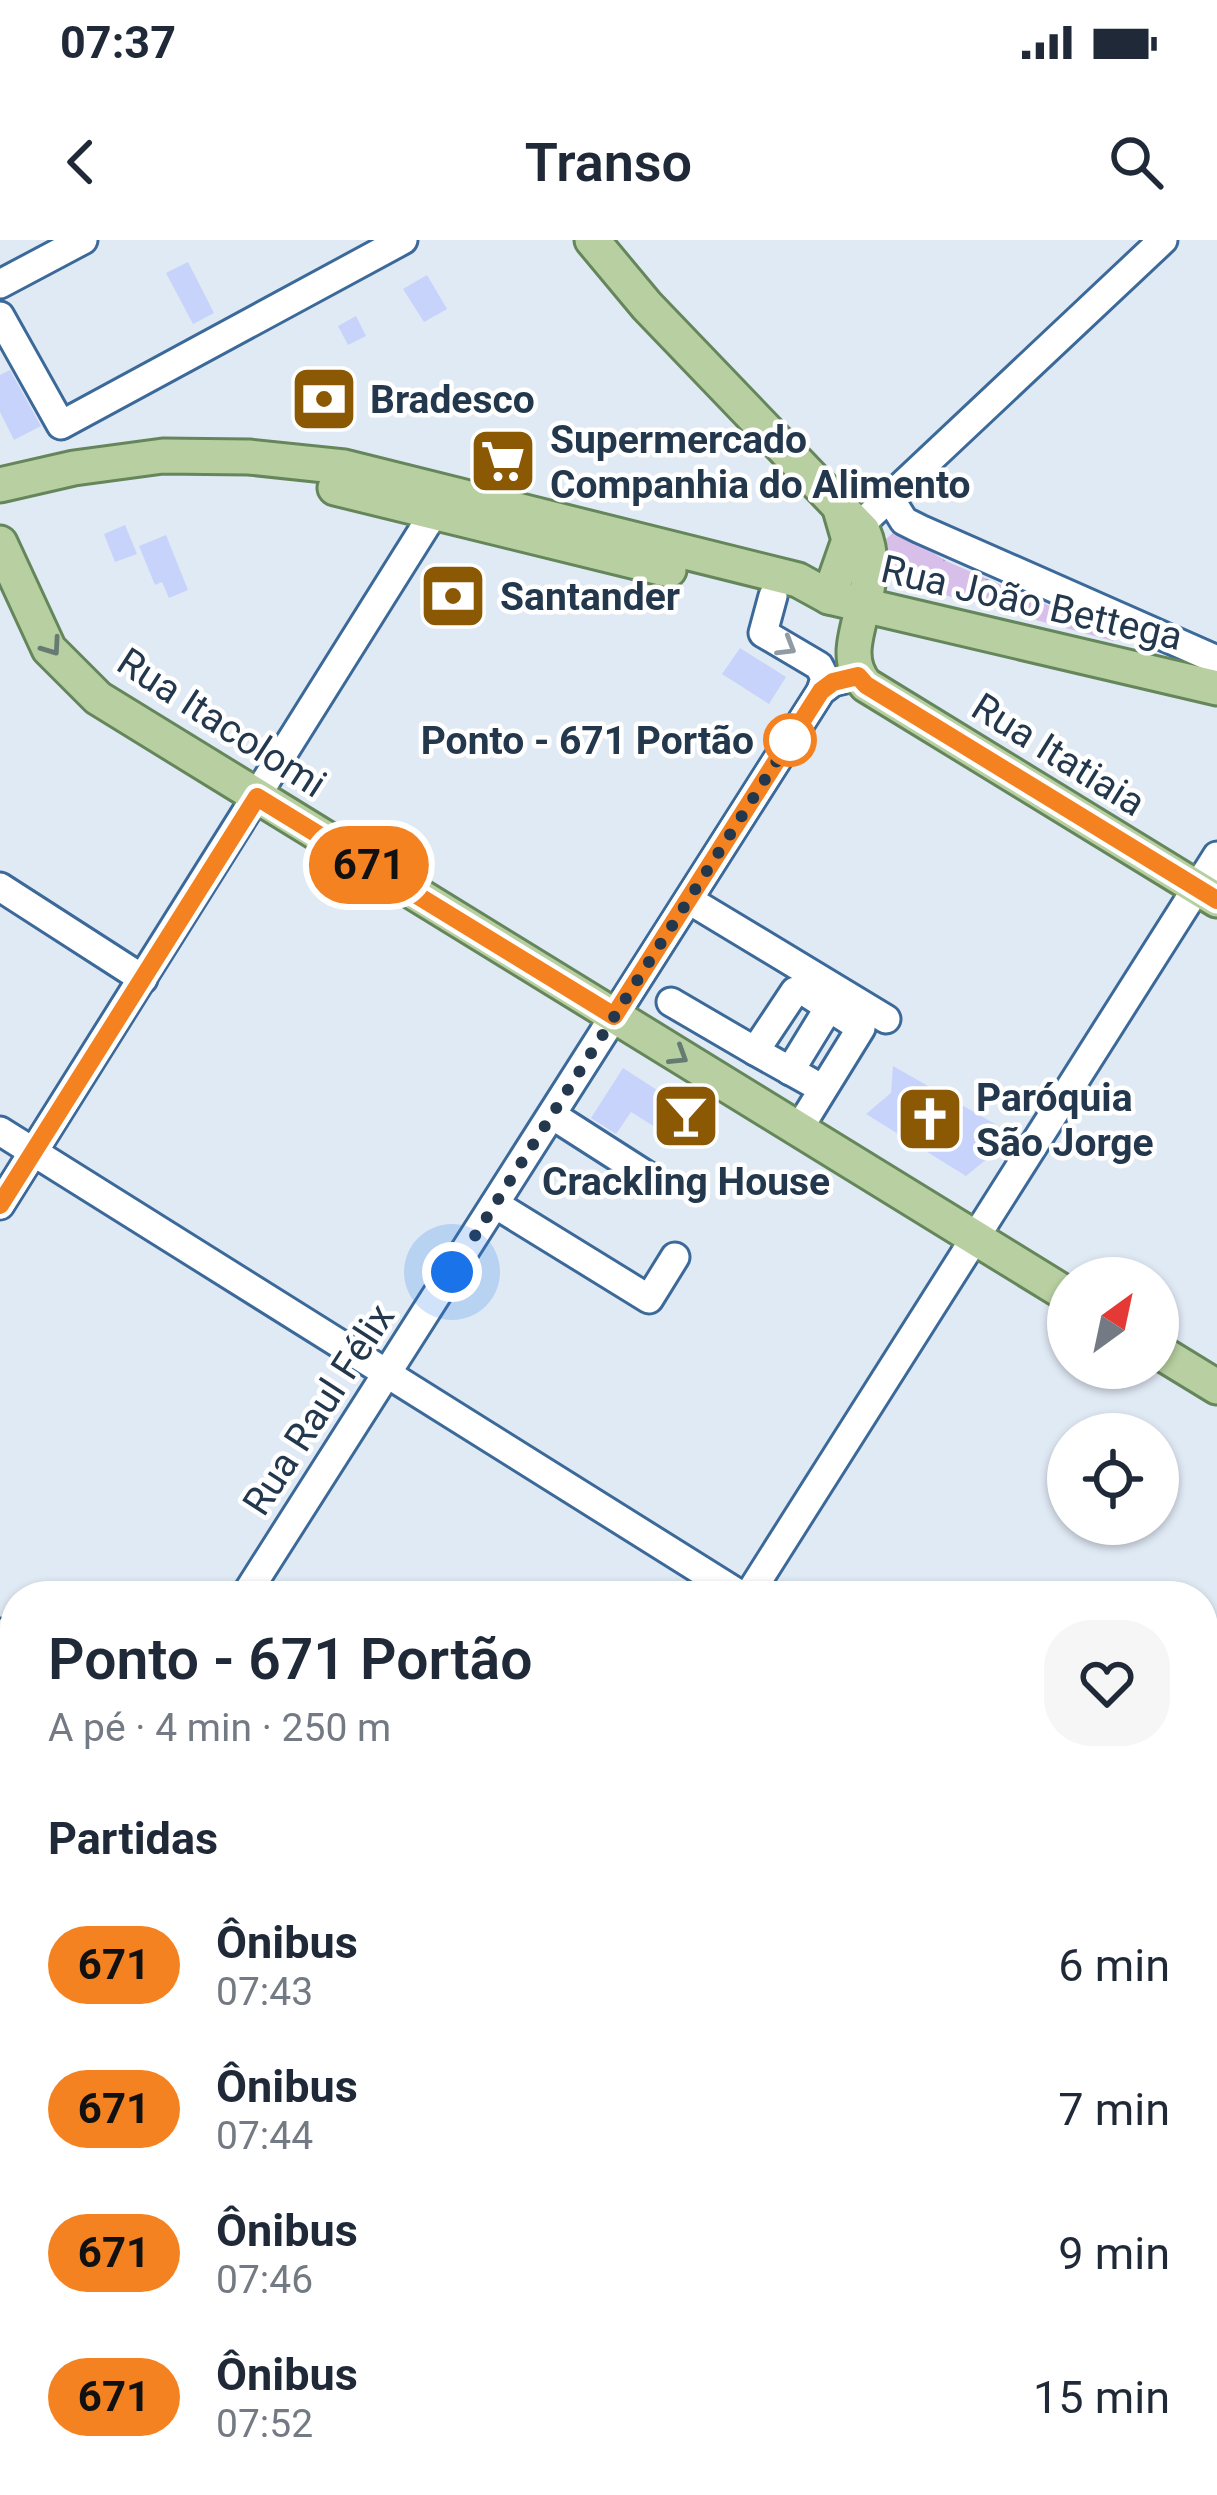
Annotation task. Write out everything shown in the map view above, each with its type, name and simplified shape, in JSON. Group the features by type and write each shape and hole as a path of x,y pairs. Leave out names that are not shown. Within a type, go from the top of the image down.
{"main road":[{"path":"592,240 647,306 849,516 872,560 852,651 858,676"},
{"name":"Rua João Bettega","path":"0,485 112,461 184,455 344,466 798,580 829,597 1217,688"},
{"name":"Rua João Bettega","path":"0,508 133,478 198,475 313,484 792,602 829,597"},
{"path":"0,497 34,477"},
{"path":"829,597 849,540 849,516"},
{"name":"Rua Itacolomi","path":"0,543 50,649 98,698 1047,1282"},
{"name":"Rua Itatiaia","path":"858,676 1207,894"},
{"path":"1179,1364 1217,1387"}],"street":[{"path":"0,284 83,240"},
{"path":"0,316 61,425 403,240"},
{"path":"849,516 889,496 1163,240"},
{"name":"Rua João Bettega","path":"889,496 904,520 920,529 1217,660"},
{"path":"0,1205 435,511"},
{"path":"773,596 763,633 819,666 826,678 821,691"},
{"path":"821,691 833,682 858,676"},
{"name":"Rua Raul Félix","path":"254,1581 821,691"},
{"path":"755,1581 1207,894 1217,856"},
{"path":"0,887 142,979"},
{"path":"688,900 886,1019"},
{"path":"755,1051 795,991 802,990 861,1028 798,1130"},
{"path":"671,1003 823,1089"},
{"path":"790,1071 828,1009"},
{"path":"551,1115 652,1179"},
{"path":"0,1131 721,1581"},
{"path":"495,1204 649,1300 675,1257"}],"green space":[{"path":"902,533 946,561 1118,631 1113,641 893,581 886,539"}],"building":[{"path":"188,262 214,313 193,324 166,273"},
{"path":"427,275 447,309 424,322 403,289"},
{"path":"356,316 366,336 348,345 338,326"},
{"path":"10,370 41,426 14,440 0,412 0,375"},
{"path":"125,525 137,554 115,562 104,534"},
{"path":"166,535 188,590 169,598 162,582 155,585 139,546"},
{"path":"740,648 786,677 769,704 722,674"},
{"name":"Paróquia São Jorge","path":"893,1066 995,1124 994,1153 966,1176 866,1114 891,1093"},
{"path":"623,1068 697,1116 682,1144 631,1112 616,1134 591,1118"}],"bus line":[{"name":"671","path":"0,1205 257,797 614,1016 821,691 833,682 858,676 1217,900"}],"place":[{"name":"Bradesco","path":"324,399"},
{"name":"Supermercado Companhia do Alimento","path":"503,461"},
{"name":"Santander","path":"453,596"},
{"name":"Ponto - 671 Portão","path":"790,740"},
{"name":"Crackling House","path":"686,1116"},
{"name":"Paróquia São Jorge","path":"930,1119"}],"route":[{"path":"452,1272 799,726 790,740"}]}
